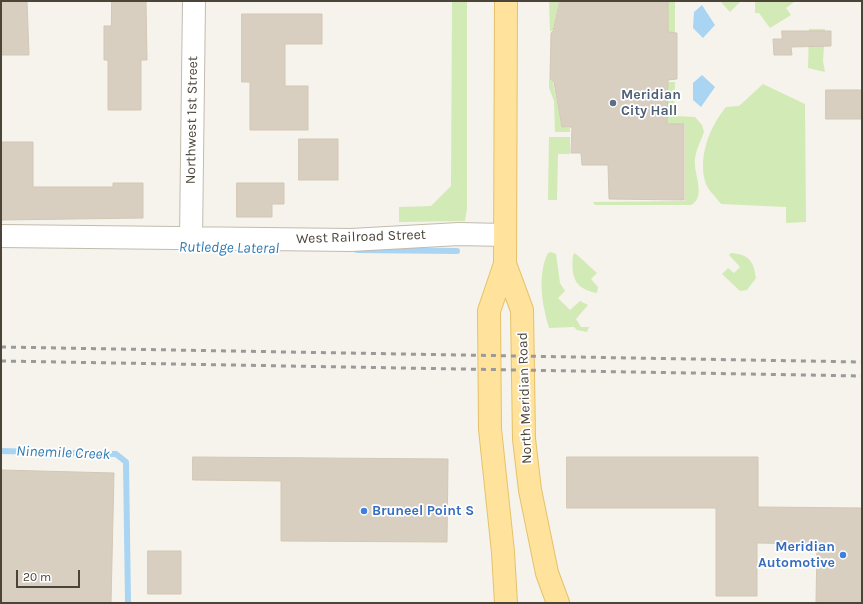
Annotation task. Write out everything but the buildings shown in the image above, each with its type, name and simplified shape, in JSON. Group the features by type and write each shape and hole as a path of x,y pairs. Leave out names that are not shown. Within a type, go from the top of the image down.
{"main road":[{"name":"North Meridian Road","path":"506,1 505,264 488,311 490,429 503,552 506,603"},
{"name":"North Meridian Road","path":"505,264 522,310 524,439 530,490 547,573 558,603"}],"street":[{"name":"Northwest 1st Street","path":"191,238 194,1"},
{"name":"West Railroad Street","path":"1,236 351,240 460,234 505,235"}],"green space":[{"path":"452,1 467,1 467,208 465,221 399,222 399,207 431,206 451,186"},
{"path":"549,1 559,1 553,30 550,32"},
{"path":"668,1 675,1 675,32 668,32"},
{"path":"720,1 741,1 730,12"},
{"path":"755,2 794,2 786,8 791,15 770,28 759,13 755,13"},
{"path":"809,29 825,29 823,61 825,72 808,68"},
{"path":"549,79 553,82 562,127 570,128 570,132 555,132 554,101 549,88"},
{"path":"668,82 675,82 674,116 695,117 702,125 704,132 697,148 695,159 699,191 696,201 691,205 595,205 593,202 685,201 685,124 667,124"},
{"path":"763,84 805,104 806,222 786,223 786,207 721,204 706,184 703,164 704,153 710,133 715,123 726,107 739,106"},
{"path":"549,137 570,137 570,154 558,154 557,200 548,200"},
{"path":"551,252 556,254 560,283 565,291 558,298 570,310 580,301 588,305 576,319 581,327 589,327 587,332 577,330 574,327 549,328 544,309 542,280 545,262 548,253"},
{"path":"575,253 597,273 591,279 598,287 597,293 583,288 576,280 573,269 573,255"},
{"path":"731,253 746,257 754,267 756,278 747,290 740,291 722,274 728,268 734,273 740,267 729,255"}],"water":[{"path":"702,5 715,25 703,38 693,28 694,12"},
{"path":"702,75 715,87 701,107 693,100 693,83"}],"waterway":[{"name":"Rutledge Lateral","path":"357,250 457,251"},
{"name":"Ninemile Creek","path":"1,451 116,454 126,462 128,603"}],"railway":[{"path":"1,347 862,362"},
{"path":"1,361 862,376"}],"place":[{"name":"Meridian City Hall","path":"613,103"},
{"name":"Bruneel Point S","path":"364,511"},
{"name":"Meridian Automotive","path":"843,555"}]}
